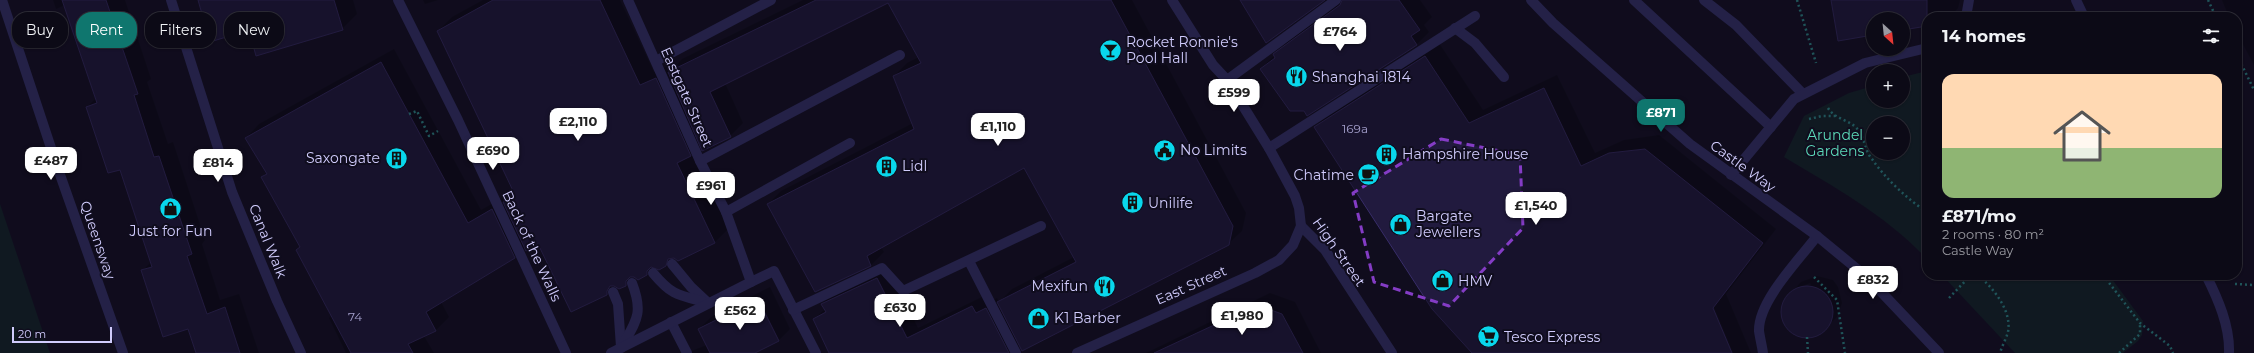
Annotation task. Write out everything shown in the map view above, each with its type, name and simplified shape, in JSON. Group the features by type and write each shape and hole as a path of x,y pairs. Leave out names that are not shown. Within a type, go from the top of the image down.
{"street":[{"name":"Queensway","path":"2,0 61,176 123,353"},
{"name":"Canal Walk","path":"171,0 232,192 277,301 301,353"},
{"name":"Back of the Walls","path":"398,0 458,120 566,353"},
{"name":"Eastgate Street","path":"628,0 700,162 726,212 751,282"},
{"path":"656,61 771,0"},
{"name":"High Street","path":"1172,0 1213,65 1227,80 1269,148 1295,196 1301,226 1324,250 1392,353"},
{"path":"1227,80 1336,0"},
{"path":"1634,0 1770,127"},
{"path":"1704,0 1736,25 1803,94"},
{"path":"1967,12 1969,0"},
{"path":"2076,0 2082,12"},
{"name":"Castle Way","path":"1536,2 1553,23 1690,144 1817,236 1868,278 1938,353"},
{"path":"1269,148 1475,16"},
{"path":"1455,28 1475,43 1504,77"},
{"path":"1731,175 1794,99 1865,63 1922,49"},
{"path":"700,162 900,55"},
{"path":"726,212 850,143"},
{"path":"794,310 882,268 903,291 1041,226"},
{"name":"East Street","path":"1077,353 1255,273 1279,260 1293,245 1301,226"},
{"path":"1764,353 1759,331 1762,317 1772,295 1817,236"},
{"path":"969,261 1016,353"},
{"path":"672,264 691,288 709,303"},
{"path":"616,351 774,271 816,353"},
{"path":"653,273 666,289 674,294 709,303"},
{"path":"2208,280 2222,314 2230,339 2230,353"},
{"path":"616,351 638,318 638,298 632,283"},
{"path":"613,292 618,304 616,351"},
{"path":"671,322 687,353"}],"path":[{"path":"1796,0 1823,84 1827,106 1830,112 1856,128 1871,159 1901,190 1922,208"},
{"path":"2208,0 2214,12"},
{"path":"2242,65 2254,90"},
{"path":"409,114 416,111 429,136 458,120"},
{"path":"1798,261 1837,300 1845,353"},
{"path":"1949,298 1966,280"},
{"path":"1983,280 1996,294 2007,317 2008,332 2000,353"},
{"path":"2107,280 2140,323 2170,346 2173,353"},
{"path":"2247,284 2254,284"},
{"path":"2119,353 2140,334 2140,323"},
{"path":"1807,337 1808,353"}],"highlighted area":[{"path":"1441,139 1520,155 1523,228 1449,306 1374,282 1353,193"}],"green space":[{"name":"Arundel Gardens","path":"1922,72 1922,254 1895,229 1859,203 1784,157 1804,116 1849,93 1866,88 1866,108 1910,108 1910,75"},
{"path":"0,204 50,353 0,353"},
{"path":"1947,280 2113,280 2143,321 2142,335 2138,341 2123,353 2015,353"}],"building":[{"path":"62,0 106,0 110,12 76,12 76,41 68,18 68,12 66,12"},
{"path":"198,0 334,0 343,30 284,48 284,12 224,12 224,38 216,40 216,12 201,12"},
{"path":"493,0 600,0 640,85 656,78 691,156 677,163 715,243 678,261 674,258 668,259 666,266 659,270 651,267 647,271 647,275 638,280 634,277 630,277 626,281 626,286 619,289 614,286 610,286 607,291 607,295 571,312 538,244 526,251 503,202 515,195 437,31"},
{"path":"816,0 1111,0 1233,226 1229,245 1022,351 997,302 1076,262 1024,168 867,256 871,266 815,292 767,204 914,129 893,76 921,63 888,3 710,92 731,137 702,151 668,72"},
{"path":"1240,0 1325,0 1266,43"},
{"path":"1342,0 1399,0 1420,30 1411,36 1417,45 1307,116 1304,111 1290,111 1260,69 1275,58 1273,54 1340,5"},
{"path":"1831,0 1927,0 1927,12 1922,12 1922,27 1910,29 1910,12 1866,12 1866,36 1838,41"},
{"path":"78,48 122,48 138,94 134,95 154,157 159,156 192,254 187,256 207,314 225,307 240,353 196,353 188,329 163,337 141,270 152,267 120,170 108,173 86,107 97,103"},
{"path":"254,48 283,48 256,56"},
{"path":"1425,56 1469,123 1544,88 1581,166 1609,153 1645,149 1763,243 1713,308 1732,353 1472,353 1432,309 1314,127"},
{"path":"381,62 468,223 492,209 515,258 426,312 436,331 408,344 413,353 351,353 296,250 300,247 261,177 267,174 245,138"},
{"path":"877,278 907,338 972,306 976,313 986,308 1009,353 829,353 813,319 826,312 821,304"},
{"path":"1807,286 1817,288 1825,294 1831,302 1833,312 1831,322 1825,330 1817,336 1807,338 1797,336 1789,330 1783,322 1781,312 1783,302 1789,294 1797,288"},
{"path":"758,299 779,341 755,353 710,353 698,329"},
{"path":"1257,305 1282,314 1303,353 1154,353"}],"place":[{"name":"Rocket Ronnie's Pool Hall","path":"1110,50"},
{"name":"Shanghai 1814","path":"1297,77"},
{"name":"No Limits","path":"1165,150"},
{"name":"Hampshire House","path":"1386,154"},
{"name":"Saxongate","path":"396,158"},
{"name":"Lidl","path":"887,166"},
{"name":"Chatime","path":"1369,175"},
{"name":"Unilife","path":"1132,203"},
{"name":"Just for Fun","path":"171,209"},
{"name":"Bargate Jewellers","path":"1400,224"},
{"name":"HMV","path":"1442,281"},
{"name":"Mexifun","path":"1104,286"},
{"name":"K1 Barber","path":"1038,318"},
{"name":"Tesco Express","path":"1488,337"}]}
